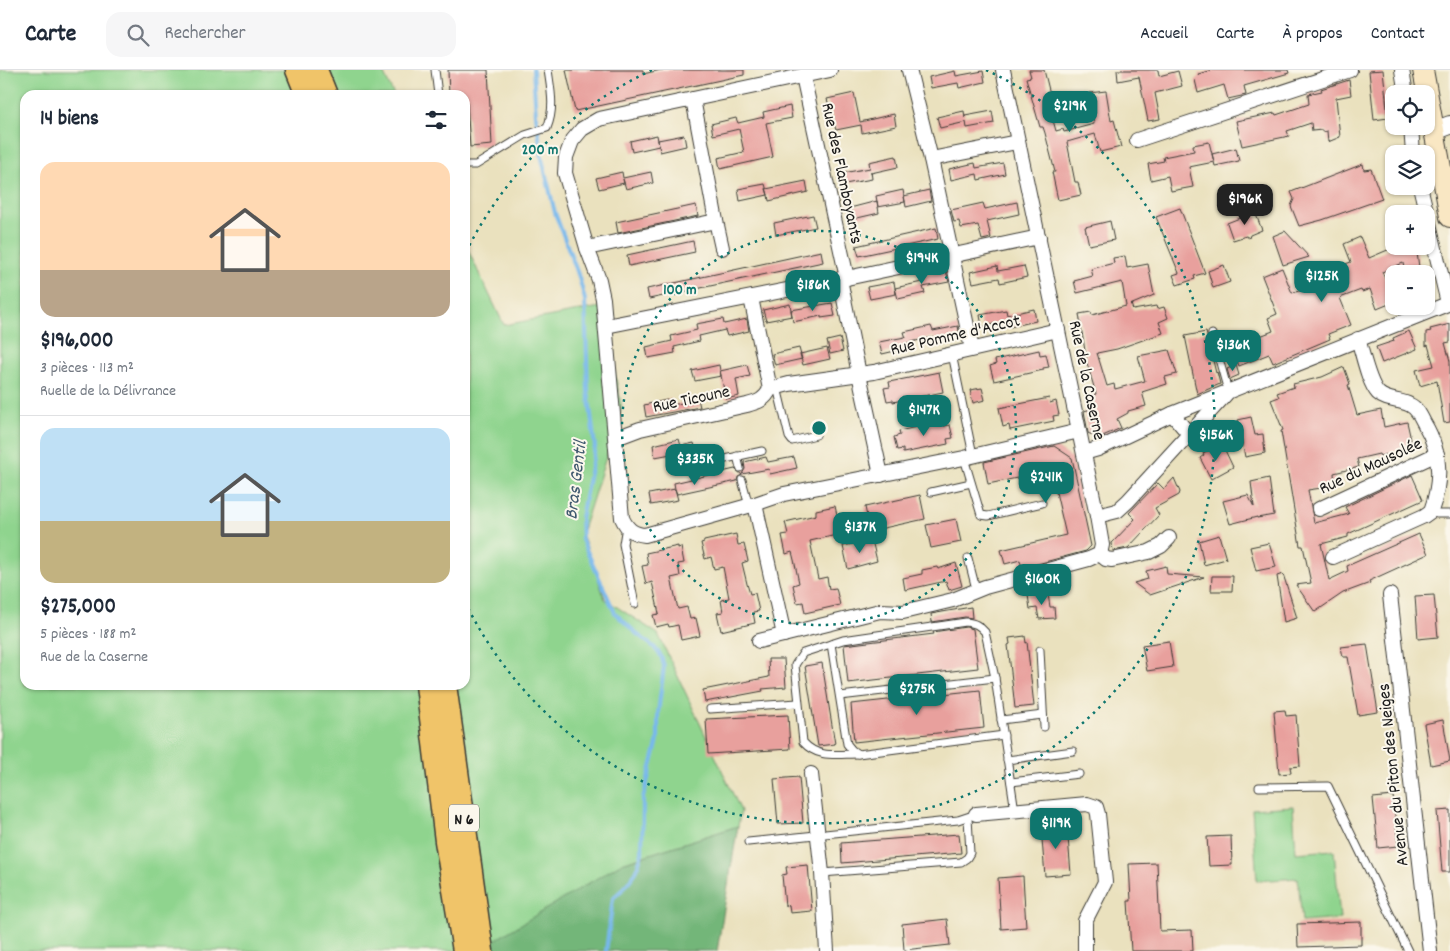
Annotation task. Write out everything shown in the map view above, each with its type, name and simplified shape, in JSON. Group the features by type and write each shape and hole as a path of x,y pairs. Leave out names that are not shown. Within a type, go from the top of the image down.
{"main road":[{"path":"297,70 305,90"},
{"path":"316,70 324,90"},
{"path":"1423,70 1442,128 1450,217"},
{"name":"N 6","path":"428,690 446,841 464,951"},
{"name":"N 6","path":"446,690 482,951"}],"street":[{"path":"830,70 599,119 582,129 572,141 566,157 565,173 587,248 599,280 606,326 622,518 629,529 637,534 645,534 794,492 969,457 1079,431"},
{"path":"909,70 931,160 972,350"},
{"name":"Rue de la Caserne","path":"1003,70 1098,516 1102,545 1100,554"},
{"path":"1137,140 1350,70"},
{"path":"1402,70 1404,85"},
{"name":"Rue des Flamboyants","path":"803,76 844,278 859,374 881,475"},
{"path":"693,99 722,248"},
{"path":"931,160 1017,142"},
{"path":"1084,453 1098,449 1172,414 1449,303 1422,195"},
{"path":"587,248 716,221"},
{"path":"606,326 751,298 1038,236"},
{"path":"751,298 774,388"},
{"name":"Rue Pomme d'Accot","path":"859,374 1058,330"},
{"name":"Rue du Mausolée","path":"1358,340 1374,387 1379,395 1411,405 1431,434 1438,454 1438,486 1432,511"},
{"name":"Rue Ticoune","path":"616,438 640,429 761,401 774,388 789,384 859,374"},
{"path":"1098,516 1117,511 1128,501 1228,391"},
{"path":"1172,414 1190,435"},
{"name":"Rue du Mausolée","path":"1319,509 1438,454"},
{"path":"752,505 784,634"},
{"path":"1333,557 1432,511"},
{"path":"759,641 880,611 904,612 953,600 976,589 1089,559 1100,554 1106,559 1112,560 1149,552 1161,546 1169,538"},
{"name":"Avenue du Piton des Neiges","path":"1390,595 1430,951"},
{"path":"811,774 828,951"},
{"path":"972,816 1087,804 1096,807 1105,882 1085,921 1085,951"}],"lane":[{"path":"435,70 437,90"},
{"path":"470,164 476,165 525,135 548,128 553,115 548,70"},
{"path":"1212,334 1228,391"},
{"path":"952,354 969,457 971,483 979,512 984,516 1042,503"},
{"path":"774,388 789,437 792,441 816,435"},
{"path":"707,463 762,451"},
{"path":"737,456 740,468"},
{"path":"742,480 752,505"},
{"path":"931,492 971,483"},
{"path":"1432,511 1437,514 1450,514"},
{"path":"629,529 623,544 635,604"},
{"path":"968,558 976,589"},
{"path":"1004,736 858,754 819,754 810,749 804,742 795,665 803,653 843,640 966,622 980,626 985,632 995,678 1004,736 1007,760 1011,782 1015,811"},
{"path":"831,644 847,744 858,754"},
{"path":"1040,650 1044,727"},
{"path":"840,696 995,678"},
{"path":"710,710 798,703"},
{"path":"1001,720 1044,715"},
{"path":"1007,760 1073,751"},
{"path":"1011,782 1079,774"},
{"path":"1260,787 1328,786 1408,951"},
{"path":"748,842 972,816 970,853 961,862 822,873"}],"green space":[{"path":"0,70 382,70 392,90 20,90 20,690 470,690 470,254 504,325 600,307 622,407 582,533 605,599 658,634 741,811 738,826 622,863 481,951 0,951"},
{"path":"1293,806 1296,853 1334,850 1340,919 1302,922 1298,878 1257,881 1252,809"},
{"path":"738,826 717,951 481,951 485,946 622,863"}],"building":[{"path":"448,70 488,70 492,145 470,147 470,90 449,90"},
{"path":"566,70 643,70 643,74 661,70 744,70 744,75 575,111"},
{"path":"1029,70 1044,70 1050,94 1046,95 1056,131 1063,129 1064,132 1094,124 1089,93 1106,91 1111,121 1114,120 1121,147 1100,152 1095,134 1067,142 1075,182 1078,182 1081,195 1058,200 1052,172 1055,172 1045,133 1043,127 1040,127 1026,78 1031,77"},
{"path":"1117,70 1158,70 1159,76 1178,71 1182,86 1155,93 1160,119 1148,121 1139,77 1118,81"},
{"path":"1213,70 1288,70 1289,73 1244,86 1246,95 1228,99 1224,85 1198,93 1195,80 1199,76 1198,74"},
{"path":"1383,70 1385,118 1374,120 1369,71"},
{"path":"955,71 956,76 983,71 985,82 959,88 958,83 931,88 929,77"},
{"path":"1349,80 1351,95 1336,98 1340,137 1328,142 1327,131 1312,131 1311,123 1287,131 1289,136 1242,146 1236,121 1275,113 1276,115 1309,104 1308,94 1322,91 1321,89"},
{"path":"854,93 860,122 894,114 896,126 862,133 861,125 836,130 827,99"},
{"path":"790,106 792,118 766,123 773,157 720,169 718,158 744,152 739,129 713,135 711,124 736,118 738,123 764,117 763,112"},
{"path":"964,111 965,118 965,116 992,111 994,123 967,128 966,122 940,128 937,117"},
{"path":"657,135 659,146 632,152 630,141"},
{"path":"684,135 686,146 660,152 658,140"},
{"path":"1209,142 1214,162 1189,167 1193,187 1171,191 1168,176 1151,180 1148,164 1164,161 1163,157 1194,151 1193,145"},
{"path":"1236,148 1239,161 1215,166 1212,154"},
{"path":"896,156 898,167 871,173 872,179 845,184 843,173 870,168 869,162"},
{"path":"975,163 976,168 1003,163 1005,174 978,180 977,174 951,180 949,169"},
{"path":"1363,164 1364,170 1371,169 1382,199 1299,226 1291,206 1294,199 1291,192"},
{"path":"622,172 623,178 651,172 653,183 626,189 623,179 624,183 599,189 596,178"},
{"path":"806,181 808,192 769,201 768,195 740,201 738,189 765,184 766,189"},
{"path":"903,190 905,202 878,207 879,213 853,219 850,208 877,201 876,196"},
{"path":"929,190 931,201 906,207 904,196"},
{"path":"1017,202 1019,214 987,221 991,238 982,240 978,225 961,228 959,221 954,222 951,210 983,203 985,209"},
{"path":"696,205 698,216 618,233 616,222"},
{"path":"1180,208 1205,273 1194,276 1195,279 1177,285 1173,275 1179,273 1156,217"},
{"path":"1255,212 1262,230 1250,235 1249,238 1246,236 1233,240 1227,223"},
{"path":"813,215 816,227 776,235 774,223"},
{"path":"1110,221 1114,240 1089,245 1085,227"},
{"path":"936,228 938,239 859,256 856,246"},
{"path":"1285,231 1309,257 1283,265 1273,236"},
{"path":"1360,237 1369,258 1385,251 1385,255 1417,255 1419,265 1403,265 1403,263 1385,265 1385,271 1382,272 1385,278 1385,306 1377,309 1370,289 1362,292 1361,290 1340,298 1351,325 1328,334 1330,339 1273,363 1269,354 1239,366 1230,343 1245,336 1247,341 1273,331 1268,318 1277,314 1262,276 1282,268 1292,293 1342,279 1337,267 1351,262 1344,244"},
{"path":"693,241 695,252 629,266 627,255"},
{"path":"821,251 823,262 649,299 647,289"},
{"path":"1125,256 1127,268 1148,264 1154,295 1131,305 1133,310 1156,306 1157,309 1164,307 1168,318 1159,322 1163,333 1117,349 1097,353 1107,386 1114,384 1115,389 1145,381 1138,356 1169,350 1177,374 1165,377 1167,384 1142,392 1146,406 1128,411 1128,413 1117,419 1121,428 1098,438 1088,433 1084,411 1095,408 1093,395 1096,394 1087,363 1079,314 1091,312 1092,315 1126,306 1122,282 1077,293 1074,281 1093,276 1091,269 1114,263 1113,258"},
{"path":"1224,265 1230,282 1213,288 1208,271"},
{"path":"997,266 998,271 1024,266 1027,277 1000,283 999,278 973,283 970,272"},
{"path":"946,271 949,282 923,287 925,293 898,299 895,288 922,282 921,276"},
{"path":"894,282 896,294 870,299 867,287"},
{"path":"832,303 835,316 821,318 821,316 793,322 791,310"},
{"path":"790,304 792,316 766,321 763,310"},
{"path":"1034,309 1036,321 1010,327 1008,320 982,327 980,315 1006,310 1007,315"},
{"path":"723,319 724,324 747,319 749,331 727,336 725,330 699,336 700,341 674,347 675,353 648,358 646,347 672,341 671,336 697,330 696,324"},
{"path":"1450,324 1450,342 1445,343 1450,361 1450,422 1444,423 1437,381 1420,386 1416,370 1434,366 1428,345 1426,346 1426,332 1431,331 1430,329"},
{"path":"931,326 933,331 958,326 960,337 935,343 934,337 920,340 907,343 908,348 882,354 879,342 906,338 904,332"},
{"path":"1409,331 1417,349 1382,363 1376,347 1394,341 1393,338"},
{"path":"1206,332 1220,384 1197,394 1185,336"},
{"path":"840,338 843,351 830,354 827,341"},
{"path":"799,348 802,359 775,365 772,354"},
{"path":"827,348 830,359 803,365 800,354"},
{"path":"1039,350 1040,355 1046,354 1049,367 994,381 990,366 996,364 995,360"},
{"path":"719,365 721,376 695,381 692,371"},
{"path":"747,365 750,376 736,379 739,396 726,399 720,371"},
{"path":"1236,365 1239,375 1230,379 1227,369"},
{"path":"1344,367 1357,415 1381,410 1384,427 1407,422 1413,449 1357,459 1359,467 1334,473 1335,486 1308,490 1314,523 1349,514 1345,507 1412,475 1423,500 1348,534 1348,537 1321,544 1329,580 1348,571 1347,566 1419,534 1428,554 1369,581 1370,583 1343,593 1315,612 1296,585 1311,583 1303,546 1300,546 1281,431 1283,430 1271,400 1279,397 1277,393 1294,387 1293,384 1322,377"},
{"path":"939,372 943,392 893,402 893,400 887,401 884,388 890,387 889,382"},
{"path":"982,388 985,400 973,403 970,390"},
{"path":"1049,398 1050,403 1056,401 1059,415 1053,416 1054,421 1010,430 1009,425 1003,427 999,408"},
{"path":"671,399 673,405 698,399 700,407 646,417 644,405"},
{"path":"1251,417 1255,435 1263,434 1265,453 1245,457 1238,420"},
{"path":"943,421 944,426 950,425 953,438 947,439 948,444 903,453 903,449 897,450 894,437 900,435 899,431"},
{"path":"679,439 682,450 681,446 694,443 697,454 683,457 682,452 655,457 653,445"},
{"path":"1054,446 1072,458 1091,546 1086,551 1022,568 1020,560 1005,564 1001,550 1066,535 1051,471 988,484 984,462"},
{"path":"1223,446 1233,467 1211,479 1200,458 1204,455 1203,453"},
{"path":"766,457 768,462 794,457 797,468 770,474 769,469 742,474 745,469 744,462"},
{"path":"735,469 742,475 738,477 737,481 677,494 674,483"},
{"path":"1174,478 1180,492 1179,495 1155,508 1159,515 1128,548 1113,551 1112,543 1135,519 1129,513 1158,483 1164,489"},
{"path":"1269,478 1274,515 1230,524 1223,501 1248,495 1254,507 1251,482"},
{"path":"675,489 678,500 651,505 649,494"},
{"path":"920,495 925,519 870,531 865,507"},
{"path":"835,506 841,534 810,541 818,579 827,577 829,589 836,588 840,605 805,613 803,602 797,603 793,585 799,583 792,552 786,554 782,535 788,534 785,522 816,515 816,510"},
{"path":"956,519 961,542 931,548 926,525"},
{"path":"736,534 738,545 744,544 748,561 742,563 750,594 755,593 759,611 753,612 755,623 721,631 717,613 723,612 721,600 729,598 723,567 714,569 711,557 705,559 701,543"},
{"path":"1219,535 1226,559 1204,565 1199,541"},
{"path":"872,540 877,561 848,569 843,546"},
{"path":"1269,543 1276,567 1256,571 1250,547"},
{"path":"678,546 678,548 681,547 684,563 678,564 680,576 671,578 678,609 687,607 690,619 696,618 700,636 681,640 678,625 669,627 668,624 656,627 653,615 659,614 652,582 646,584 642,566 648,565 646,553"},
{"path":"956,563 962,586 949,590 946,581 905,590 903,578 922,574 922,570 937,567 938,569"},
{"path":"1166,566 1167,574 1204,577 1150,595 1134,583 1148,579 1146,571"},
{"path":"1283,574 1297,618 1284,622 1277,576"},
{"path":"1212,576 1233,576 1232,591 1211,591"},
{"path":"1048,594 1050,607 1054,607 1055,618 1039,619 1037,608 1030,609 1028,595"},
{"path":"1434,595 1438,637 1418,639 1415,596"},
{"path":"971,607 972,618 965,617 932,622 931,614"},
{"path":"966,627 973,629 978,668 848,683 844,645 934,634 933,632"},
{"path":"1025,636 1034,706 1015,708 1008,645 1010,644 1009,638"},
{"path":"1169,641 1173,667 1147,671 1142,645"},
{"path":"1367,644 1378,712 1358,715 1348,657 1343,657 1341,647"},
{"path":"768,659 784,659 786,687 762,689 763,691 705,702 703,690 769,677"},
{"path":"822,663 835,744 818,746 805,666"},
{"path":"980,690 984,728 854,742 851,704"},
{"path":"1285,710 1286,716 1296,715 1300,766 1290,767 1291,773 1279,774 1274,711"},
{"path":"788,715 790,749 708,754 706,719"},
{"path":"1443,720 1450,761 1431,765 1424,724"},
{"path":"799,777 803,823 778,824 774,779"},
{"path":"1393,796 1398,846 1378,848 1373,798"},
{"path":"1450,810 1450,872 1442,872 1437,811"},
{"path":"1067,825 1071,874 1045,876 1041,827"},
{"path":"959,834 961,853 842,863 841,843"},
{"path":"1231,836 1232,865 1209,866 1207,837"},
{"path":"1157,863 1160,931 1192,930 1193,951 1131,951 1128,901 1131,901 1129,864"},
{"path":"808,865 812,911 790,913 789,905 785,906 782,875 787,874 786,867"},
{"path":"1023,876 1026,927 1001,929 998,878"},
{"path":"947,919 950,945 904,950 902,924"},
{"path":"1361,922 1361,945 1298,947 1297,924"}],"waterway":[{"name":"Bras Gentil","path":"533,70 536,115 542,159 555,213 579,277 585,300 588,390 595,447 581,518 582,540 615,613 654,647 661,656 664,666 658,713 658,740 643,798 642,853 636,872 623,889 613,898 606,951"}]}
